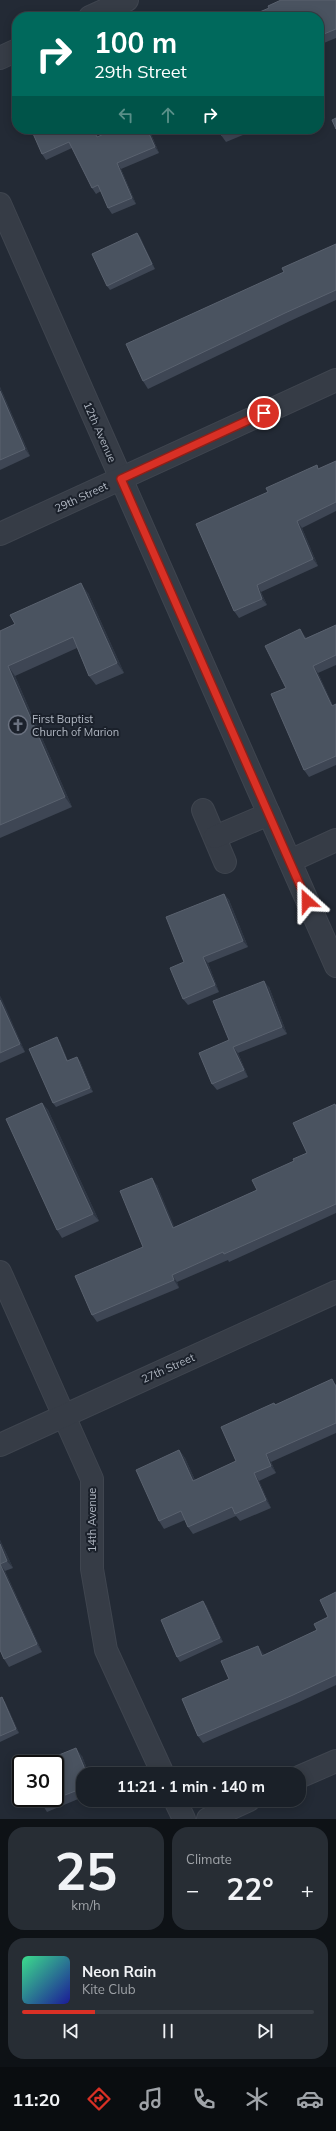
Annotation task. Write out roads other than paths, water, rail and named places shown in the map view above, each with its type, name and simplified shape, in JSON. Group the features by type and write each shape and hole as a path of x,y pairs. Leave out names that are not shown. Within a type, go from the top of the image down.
{"street":[{"path":"101,12 127,0"},
{"path":"0,58 12,52"},
{"name":"12th Avenue","path":"0,204 336,966"},
{"name":"29th Street","path":"0,534 336,380"},
{"path":"203,810 225,862"},
{"path":"215,837 269,814"},
{"path":"290,862 336,840"},
{"name":"14th Avenue","path":"0,1272 92,1479 92,1568 106,1650 160,1767"},
{"name":"27th Street","path":"0,1444 336,1292"},
{"path":"306,1774 336,1760"},
{"path":"178,1807 184,1819"},
{"path":"208,1819 234,1807"}],"place":[{"name":"First Baptist Church of Marion","path":"18,725"}]}
